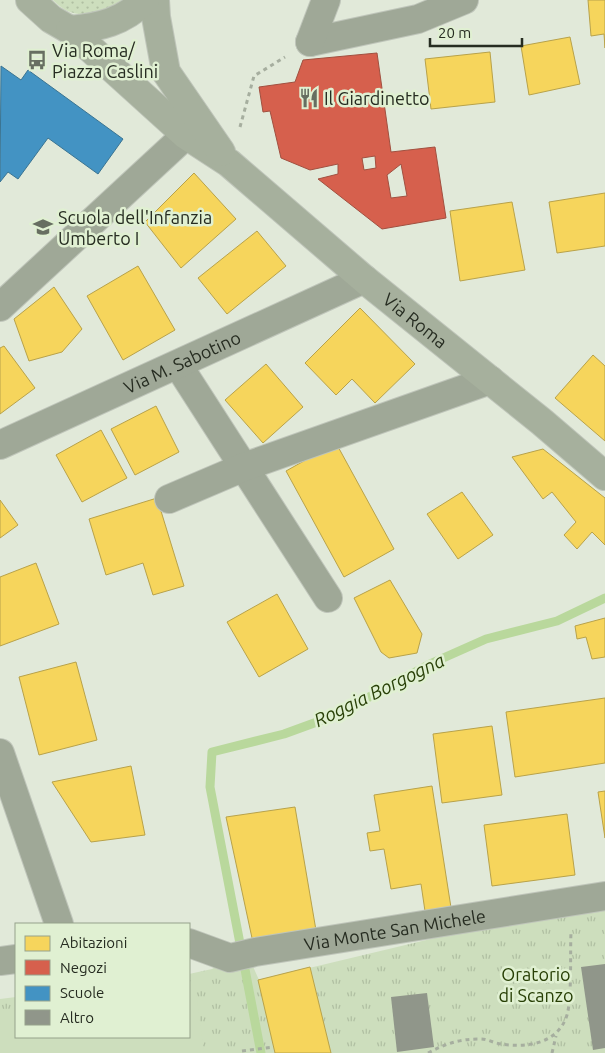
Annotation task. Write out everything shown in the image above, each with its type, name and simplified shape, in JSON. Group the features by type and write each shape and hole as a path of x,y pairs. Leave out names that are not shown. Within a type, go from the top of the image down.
{"street":[{"name":"Via Roma","path":"30,0 51,19 70,30 186,135 229,163 364,279 490,380 605,476"},
{"path":"70,30 100,27 119,20 134,11 145,0"},
{"name":"Via Roma","path":"155,0 166,72 229,163"},
{"path":"310,42 326,0"},
{"path":"310,42 418,19 464,0"},
{"path":"0,307 186,135"},
{"name":"Via M. Sabotino","path":"0,445 364,279"},
{"path":"178,365 328,598"},
{"path":"169,499 244,468 490,380"},
{"path":"0,753 58,923"},
{"name":"Via Monte San Michele","path":"190,943 238,956 605,896"},
{"path":"0,961 15,959"}],"path":[{"path":"229,163 254,76 310,42"},
{"path":"552,1053 556,1036 568,1014 571,932"},
{"path":"428,1053 452,1041 481,1038 500,1044 530,1044 546,1041 556,1036"},
{"path":"242,1051 273,1047"}],"green space":[{"path":"53,0 125,0 107,9 78,14 66,10"},
{"name":"Oratorio di Scanzo","path":"605,902 605,1053 0,1053 0,999 15,997 15,1038 190,1038 190,974 212,969 230,958 247,953 259,980 543,912"},
{"path":"195,984 204,1053 0,1053 0,1010 15,1008 15,1038 190,1038 190,985"}],"building: Abitazioni":[{"path":"588,0 605,0 605,48 604,34 591,36"},
{"path":"570,37 580,84 529,95 521,46"},
{"path":"490,52 495,102 431,109 425,59"},
{"path":"194,173 236,219 181,268 145,222"},
{"path":"605,193 605,246 557,253 549,202"},
{"path":"512,202 525,270 460,281 450,211"},
{"path":"257,231 286,266 227,314 198,278"},
{"path":"138,266 175,330 123,360 87,296"},
{"path":"54,287 82,329 62,352 29,361 14,319"},
{"path":"360,308 415,364 375,403 352,379 336,395 305,363"},
{"path":"4,346 35,388 0,414 0,348"},
{"path":"593,355 605,366 605,441 555,398"},
{"path":"266,364 303,407 263,443 225,400"},
{"path":"156,406 179,452 135,475 111,429"},
{"path":"101,430 127,478 82,502 56,455"},
{"path":"336,443 394,549 344,577 286,471"},
{"path":"543,449 605,498 605,545 592,532 577,549 564,535 576,522 552,492 543,499 512,457"},
{"path":"462,492 493,535 458,559 427,514"},
{"path":"157,498 184,586 153,595 143,563 106,575 89,519"},
{"path":"0,500 18,525 0,538"},
{"path":"36,563 59,624 0,646 0,577"},
{"path":"390,580 422,634 417,653 389,658 381,652 354,598"},
{"path":"277,594 308,649 259,677 227,622"},
{"path":"605,618 605,657 592,659 586,637 577,639 575,626"},
{"path":"76,662 97,740 39,755 19,677"},
{"path":"605,698 605,763 515,777 506,712"},
{"path":"492,726 502,795 442,803 433,734"},
{"path":"131,766 145,835 91,842 52,782"},
{"path":"432,786 452,914 426,918 421,884 391,889 384,849 370,851 367,833 380,831 374,795"},
{"path":"605,791 605,838 598,792"},
{"path":"295,807 318,942 255,952 226,817"},
{"path":"567,814 575,875 492,886 484,825"},
{"path":"310,967 331,1053 275,1053 258,980"}],"building: Negozi":[{"path":"377,53 391,152 435,147 446,218 382,229 318,179 338,174 338,164 310,170 281,158 270,111 263,112 259,87 295,82 303,60","holes":["375,156 376,168 364,170 362,158","401,164 407,196 391,198 387,175"]}],"building: Scuole":[{"path":"1,66 21,80 28,70 123,139 98,174 48,138 18,179 8,172 0,182"}],"building: Altro":[{"path":"605,964 605,1048 593,1050 581,967"},
{"path":"427,993 434,1047 397,1052 391,997"}],"waterway":[{"name":"Roggia Borgogna","path":"261,1053 210,787 212,752 284,734 336,715 432,663 486,639 557,621 605,598"}],"place":[{"name":"Via Roma/ Piazza Caslini","path":"37,60"},
{"name":"Il Giardinetto","path":"309,98"},
{"name":"Scuola dell'Infanzia Umberto I","path":"43,227"}]}
